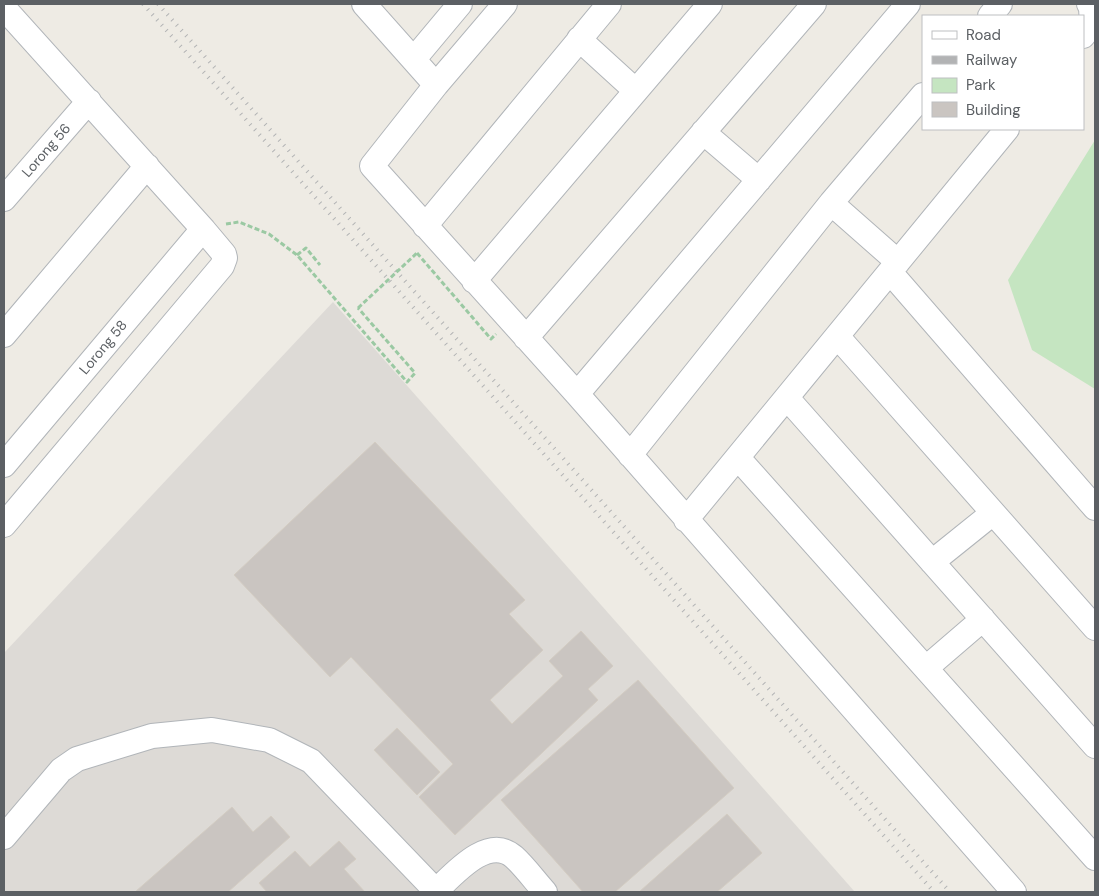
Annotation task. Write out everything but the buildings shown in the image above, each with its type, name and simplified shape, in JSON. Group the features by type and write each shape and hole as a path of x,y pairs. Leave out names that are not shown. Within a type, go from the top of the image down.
{"street":[{"path":"364,4 436,85"},
{"path":"414,59 460,4"},
{"path":"505,4 436,85 372,166 577,394 1014,892"},
{"path":"425,226 609,4"},
{"path":"474,281 710,4"},
{"path":"526,338 814,4"},
{"path":"577,394 908,4"},
{"path":"991,15 1000,4"},
{"path":"1084,35 1092,24 1089,4"},
{"path":"4,8 224,254 224,263 4,526"},
{"path":"579,40 636,91"},
{"path":"630,455 831,203 922,96"},
{"name":"Lorong 56","path":"8,184 89,101"},
{"path":"686,520 1006,130"},
{"path":"703,132 759,180"},
{"path":"4,334 147,166"},
{"path":"831,203 894,267 1095,508"},
{"name":"Lorong 58","path":"4,465 203,229"},
{"path":"837,336 1095,628"},
{"path":"787,398 1095,746"},
{"path":"738,458 1095,858"},
{"path":"932,562 994,513"},
{"path":"926,668 983,619"},
{"path":"4,837 61,770 77,758 152,736 212,730 268,740 311,761 437,892 464,866 483,852 499,849 513,856 545,892"}],"path":[{"path":"203,229 239,222 269,234 297,255 407,382 415,373 358,308 417,254"},
{"path":"297,255 306,248 320,264"}],"shaded area":[{"path":"333,302 855,892 4,892 4,653"}],"green space":[{"path":"1095,140 1095,389 1032,350 1008,280"}],"railway":[{"path":"143,4 934,892"},
{"path":"158,4 950,892"}]}
